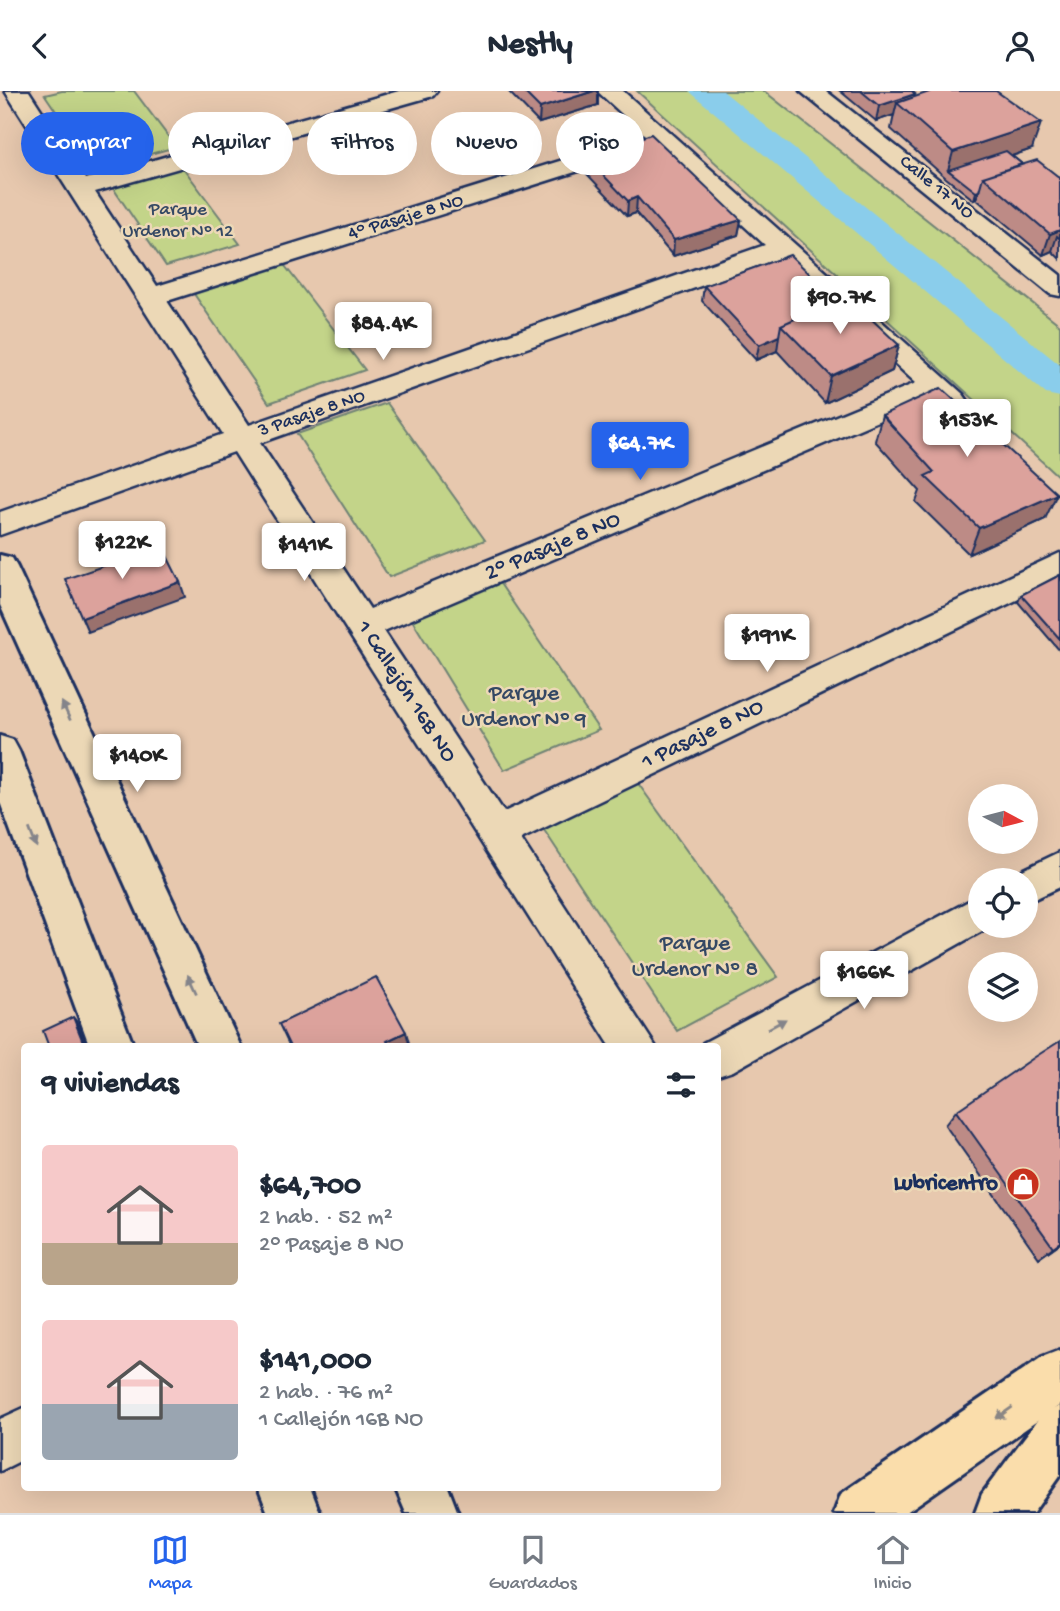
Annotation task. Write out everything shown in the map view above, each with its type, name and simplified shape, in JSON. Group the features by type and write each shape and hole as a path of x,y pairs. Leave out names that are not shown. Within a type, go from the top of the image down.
{"main road":[{"path":"860,1513 1060,1375"},
{"path":"1001,1513 1060,1432"}],"street":[{"path":"80,188 425,91"},
{"path":"609,91 967,414"},
{"name":"Calle 17 NO","path":"811,91 1060,288"},
{"name":"1 Callejón 16B NO","path":"22,96 632,1043"},
{"path":"864,131 889,123"},
{"name":"4° Pasaje 8 NO","path":"151,297 660,138"},
{"name":"3 Pasaje 8 NO","path":"0,524 782,248"},
{"name":"2° Pasaje 8 NO","path":"363,626 936,386"},
{"name":"1 Pasaje 8 NO","path":"498,834 1060,565"},
{"path":"0,566 218,1043"},
{"path":"0,751 111,1043"},
{"path":"1038,880 1060,868"},
{"path":"721,1055 968,919"},
{"path":"0,1446 21,1434"},
{"path":"286,1491 294,1513"},
{"path":"423,1491 432,1513"}],"green space":[{"path":"62,91 134,91 150,112 56,112 45,95"},
{"path":"637,91 764,91 1060,325 1060,478"},
{"path":"154,118 168,136 168,149 154,153"},
{"name":"Parque Urdenor Nº 12","path":"168,169 168,175 188,175 240,244 166,266 111,185 154,175"},
{"path":"282,262 365,370 269,403 192,291"},
{"path":"387,403 485,540 389,577 297,434"},
{"name":"Parque Urdenor Nº 9","path":"499,582 599,730 504,770 409,615"},
{"name":"Parque Urdenor Nº 8","path":"637,782 778,977 677,1031 542,827"}],"building":[{"path":"523,91 594,91 540,108"},
{"path":"861,91 912,91 915,94 879,106"},
{"path":"932,91 996,91 1041,123 953,152 897,103"},
{"path":"651,134 741,220 674,240 637,197 628,201 603,175 644,175 644,136"},
{"path":"1006,151 1022,164 983,177 979,191 976,192 948,170"},
{"path":"1037,160 1060,178 1060,230 1050,234 983,177"},
{"path":"790,255 837,300 781,325 779,336 759,345 704,286"},
{"path":"847,296 899,345 831,376 781,325"},
{"path":"941,388 1057,494 979,528 925,476 934,472 882,415"},
{"path":"162,546 180,582 82,618 65,579"},
{"path":"1060,575 1060,639 1021,595"},
{"path":"376,977 406,1032 387,1041 388,1043 288,1043 279,1024"},
{"path":"73,1017 83,1043 48,1043 43,1031"},
{"name":"Lubricentro","path":"1060,1041 1060,1242 1053,1247 956,1111"}],"waterway":[{"path":"704,91 1060,385"}],"place":[{"name":"Lubricentro","path":"1023,1184"}]}
